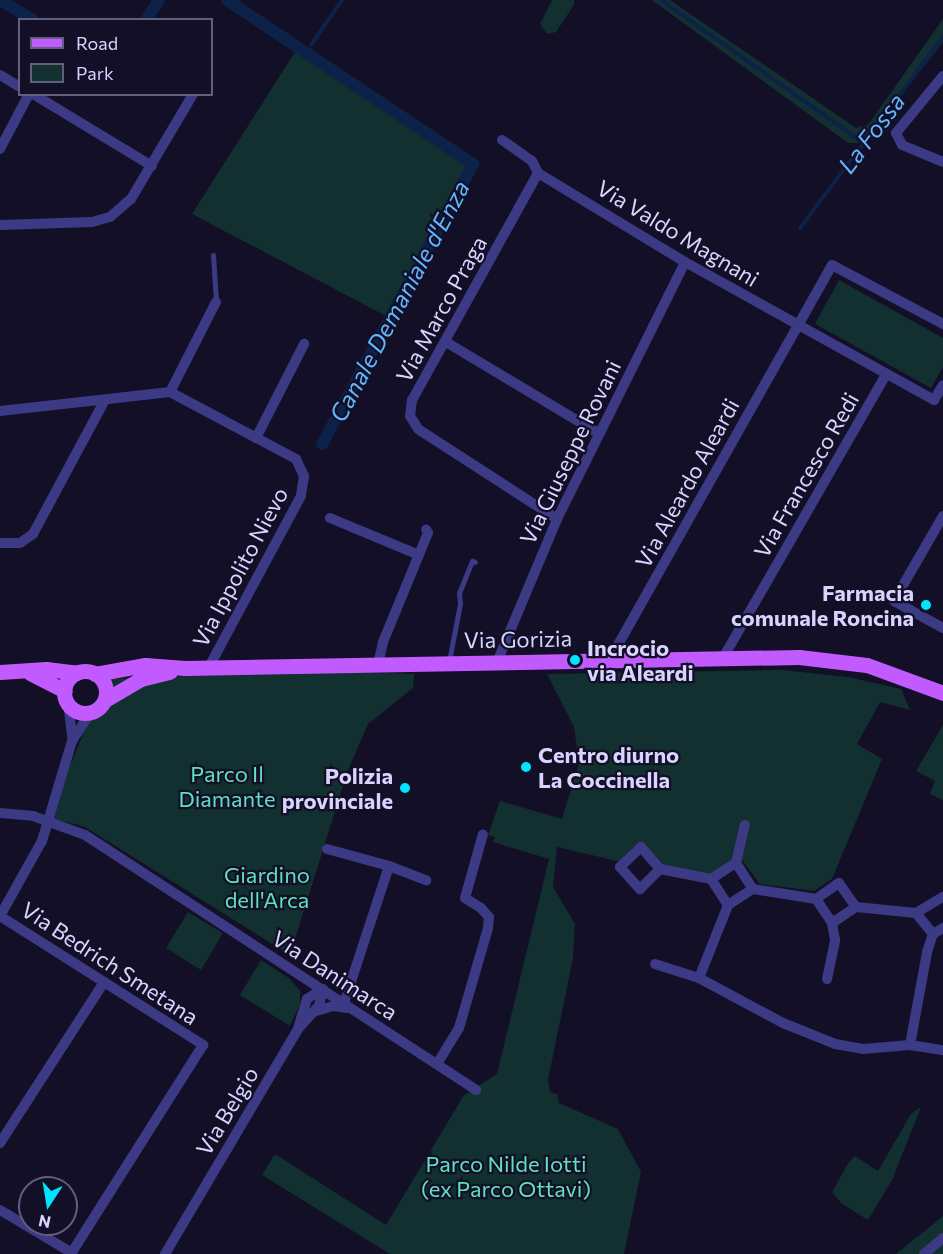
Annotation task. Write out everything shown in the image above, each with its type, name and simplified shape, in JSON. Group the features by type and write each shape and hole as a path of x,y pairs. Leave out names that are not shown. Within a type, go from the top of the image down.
{"main road":[{"name":"Via Gorizia","path":"96,674 145,665 185,668 610,659 831,659 867,665 943,693"},
{"name":"Via Gorizia","path":"105,700 141,679 185,668"},
{"path":"0,672 30,673 46,669 96,674 105,687 105,700 91,712 78,711 66,697 30,673"},
{"path":"66,697 69,679 77,673"}],"street":[{"path":"0,75 18,86"},
{"path":"943,76 896,133 902,145 943,162"},
{"path":"0,149 30,96"},
{"path":"34,96 152,166"},
{"path":"0,225 92,222 110,217 131,200 192,96"},
{"path":"502,140 532,161 538,173"},
{"name":"Via Valdo Magnani","path":"538,173 685,262 798,326"},
{"name":"Via Marco Praga","path":"538,173 412,400 412,423 557,519"},
{"name":"Via Giuseppe Rovani","path":"497,662 557,519 685,262"},
{"name":"Via Aleardo Aleardi","path":"610,659 832,265 943,324"},
{"path":"0,411 170,392 216,302"},
{"path":"798,326 934,400 943,385"},
{"path":"446,342 598,433"},
{"path":"256,438 304,344"},
{"name":"Via Francesco Redi","path":"723,658 886,374"},
{"name":"Via Ippolito Nievo","path":"170,392 296,459 303,468 303,489 209,667"},
{"path":"0,543 20,543 33,534 105,400"},
{"path":"943,516 894,601 943,628"},
{"path":"330,518 419,555"},
{"path":"378,664 383,642 428,533 426,529"},
{"path":"66,697 72,741"},
{"path":"0,916 49,822 72,741 91,712"},
{"name":"Via Danimarca","path":"0,813 16,813 85,835 476,1089"},
{"path":"660,869 711,879 736,863 745,825"},
{"path":"436,1064 459,1028 488,928 489,917 481,908 465,898 483,834"},
{"path":"327,849 389,866 426,880"},
{"path":"736,863 753,889"},
{"path":"344,1003 389,866"},
{"path":"711,879 729,905"},
{"path":"699,978 729,905 753,889 816,899 839,883 856,907"},
{"path":"832,923 856,907 916,913 943,897"},
{"path":"816,899 832,923 835,940 827,979"},
{"path":"916,913 933,934"},
{"name":"Via Bedrich Smetana","path":"0,916 203,1045 72,1254"},
{"path":"910,1045 912,1020 933,934 943,928"},
{"path":"655,964 699,978 783,1023 835,1044 863,1049 910,1045 943,1050"},
{"path":"290,968 303,982 307,999 298,1029"},
{"path":"0,1143 104,982"},
{"path":"307,999 323,989"},
{"name":"Via Belgio","path":"165,1254 298,1029 316,1011 323,989"},
{"path":"316,1011 334,1006 354,1010"},
{"path":"0,1210 72,1254"},
{"path":"924,1254 943,1238"}],"lane":[{"path":"213,255 216,302"},
{"name":"Via Gorizia","path":"448,663 459,593 472,561 475,562"}],"green space":[{"path":"552,0 574,0 574,5 556,32 547,34 540,24"},
{"path":"652,0 670,0 856,128 868,125 943,19 943,42 864,143 848,143"},
{"path":"296,41 321,57 323,65 473,164 388,317 192,214 295,52 285,45"},
{"path":"839,280 943,338 943,367 931,388 815,324"},
{"name":"Parco Nilde Iotti (ex Parco Ottavi)","path":"782,670 848,677 901,689 910,710 880,702 857,744 882,759 832,879 814,891 760,884 739,856 711,879 660,869 641,848 620,867 617,861 557,847 553,887 575,924 573,958 548,1080 550,1092 557,1094 559,1103 618,1129 641,1172 624,1254 390,1254 262,1175 275,1154 386,1225 464,1095 497,1074 549,859 493,842 495,837 488,835 500,801 562,819 579,763 574,727 547,674"},
{"name":"Parco Il Diamante","path":"315,671 414,674 413,688 368,724 348,770 290,955 85,827 54,819 67,773 106,679"},
{"path":"943,725 943,800 930,794 935,781 916,771"},
{"path":"188,912 223,933 201,970 166,948"},
{"path":"261,960 289,978 300,991 300,1004 290,1026 240,995"},
{"path":"921,1107 892,1180 868,1220 841,1203 832,1192 849,1162 855,1156 878,1171 911,1114"},
{"path":"943,1216 943,1254 896,1254 937,1221"}],"waterway":[{"name":"Canale Demaniale d'Enza","path":"0,0 30,18"},
{"name":"Canale Demaniale d'Enza","path":"147,18 159,0"},
{"name":"Canale Demaniale d'Enza","path":"227,0 473,164 322,444"},
{"path":"311,45 342,0"},
{"path":"661,0 864,143"},
{"name":"La Fossa","path":"800,228 943,37"}],"place":[{"name":"Farmacia comunale Roncina","path":"926,605"},
{"name":"Incrocio via Aleardi","path":"575,660"},
{"name":"Centro diurno La Coccinella","path":"526,767"},
{"name":"Polizia provinciale","path":"405,788"}],"park label":[{"name":"Giardino dell'Arca","path":"267,886"}]}
